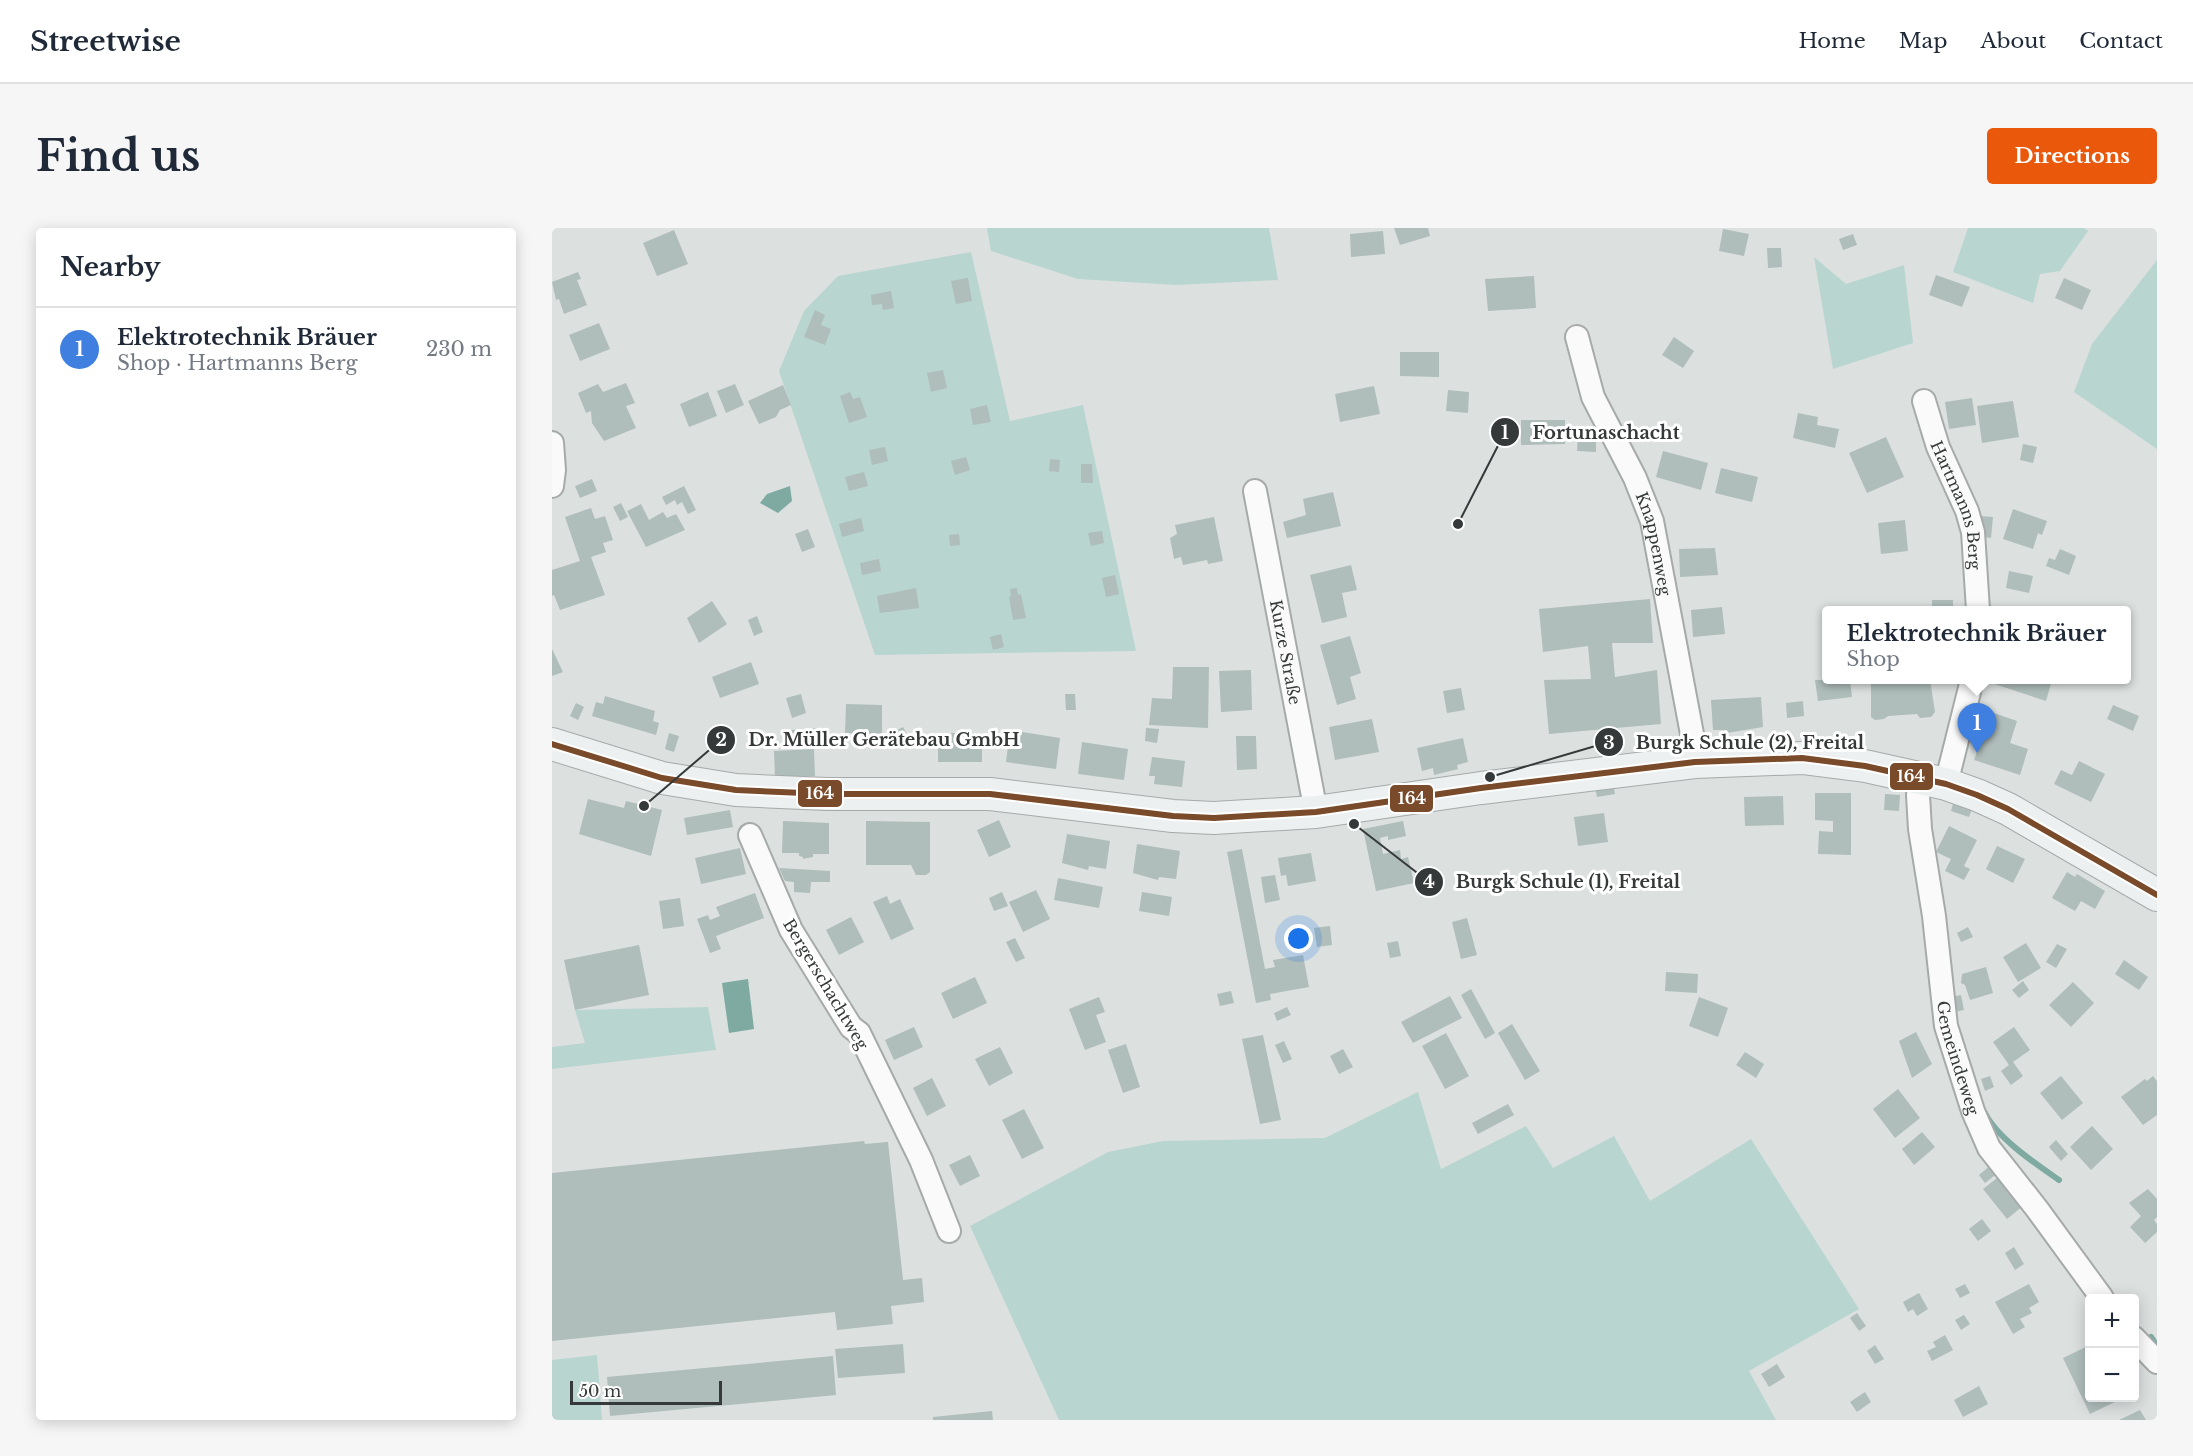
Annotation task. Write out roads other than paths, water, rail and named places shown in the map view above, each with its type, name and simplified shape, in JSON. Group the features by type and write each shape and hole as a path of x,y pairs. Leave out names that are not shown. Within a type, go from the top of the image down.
{"main road":[{"path":"552,744 662,778 749,791 990,794 1173,816 1214,818 1316,812 1471,789 1695,762 1802,758 1865,765 1934,781 2008,809 2157,895"}],"street":[{"name":"Knappenweg","path":"1577,337 1593,397 1635,478 1652,521 1695,750 1695,762"},
{"name":"Hartmanns Berg","path":"1924,401 1938,447 1967,511 1973,531 1978,606"},
{"path":"552,444 554,470 552,486"},
{"name":"Kurze Straße","path":"1255,491 1316,812"},
{"path":"1934,781 1970,684"},
{"name":"Gemeindeweg","path":"1934,781 1918,795 1920,829 1934,916 1946,1026 1970,1102 1989,1148 2037,1209 2098,1294"},
{"name":"Bergerschachtweg","path":"750,835 791,930 851,1027 859,1033 921,1160 950,1231"},
{"path":"2139,1343 2157,1362"}],"waterway":[{"path":"1985,1113 1998,1132 2059,1180"},
{"path":"2151,1337 2157,1346"}],"place":[{"name":"Fortunaschacht","path":"1458,524"},
{"name":"Elektrotechnik Bräuer","path":"1977,753"},
{"name":"Burgk Schule (2), Freital","path":"1490,777"},
{"name":"Dr. Müller Gerätebau GmbH","path":"644,806"},
{"name":"Burgk Schule (1), Freital","path":"1354,824"}]}
